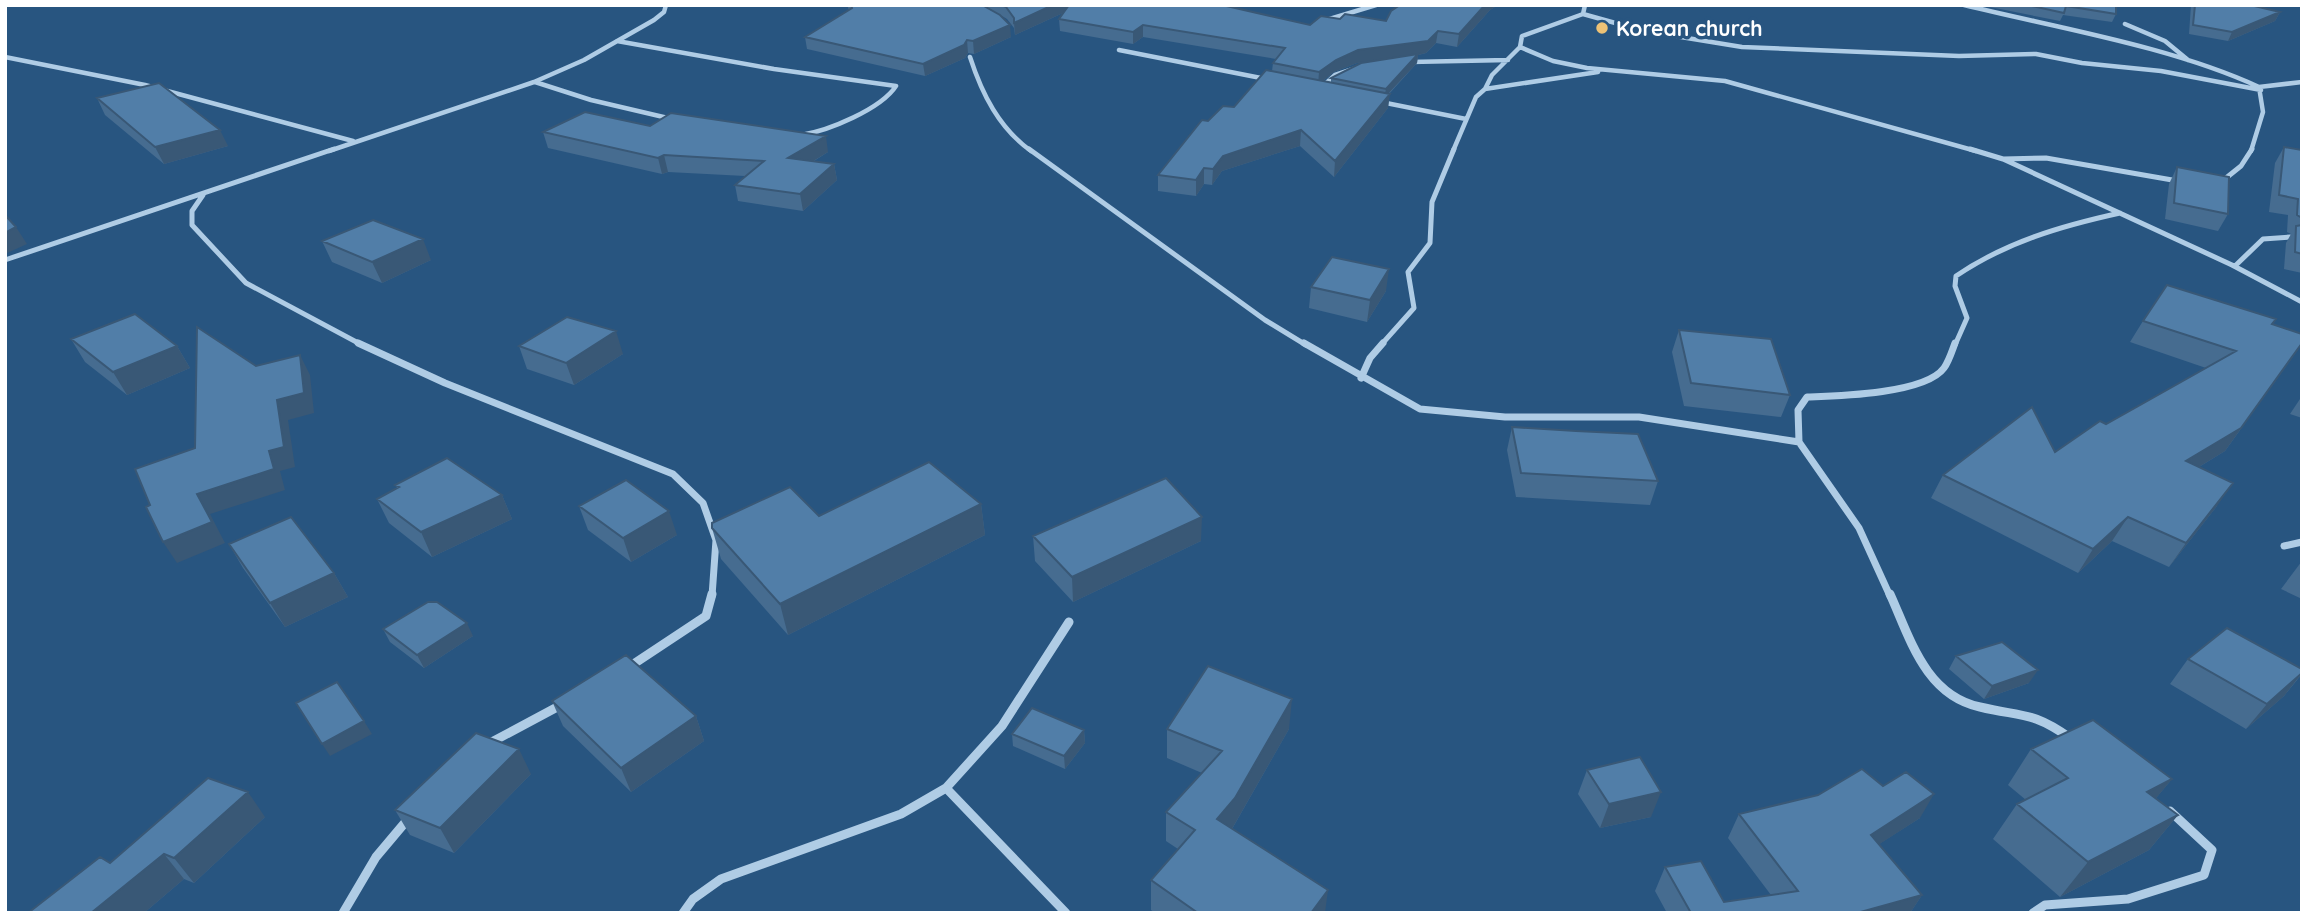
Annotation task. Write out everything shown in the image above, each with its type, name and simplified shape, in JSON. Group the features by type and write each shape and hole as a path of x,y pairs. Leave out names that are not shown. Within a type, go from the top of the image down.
{"street":[{"path":"5,260 534,82 617,41 664,12 666,5"},
{"path":"1321,22 1376,5"},
{"path":"1583,14 1586,5"},
{"path":"1964,5 2189,61 2231,74 2260,88"},
{"path":"1361,378 1370,356 1406,323 1414,308 1406,273 1411,263 1430,243 1433,235 1429,225 1432,202 1476,97 1485,89 1492,75 1520,47 1522,36 1583,14 1644,31 1742,47 1959,56 2035,54 2260,88 2302,82"},
{"path":"2125,24 2165,41 2189,61"},
{"path":"617,41 761,67 896,86 886,96 845,122 818,133 796,135"},
{"path":"1520,47 1553,61 1609,71 1725,81 1837,110 2003,159 2235,266 2302,302"},
{"path":"1119,50 1269,80"},
{"path":"5,57 145,85 354,142"},
{"path":"970,57 980,92 998,122 1024,146 1265,320 1361,378 1420,409 1461,415 1639,417 1799,442"},
{"path":"1398,62 1508,60"},
{"path":"1331,92 1319,90 1335,75 1368,66"},
{"path":"1485,89 1609,71"},
{"path":"534,82 591,100 681,121"},
{"path":"2207,183 2227,179 2237,173 2247,158 2260,125 2260,88"},
{"path":"1368,99 1466,119"},
{"path":"2003,159 2046,158 2189,182"},
{"path":"203,195 192,211 192,225 246,283 333,332 445,383 673,474 703,503 716,540 712,594 706,616 618,674"},
{"path":"2078,744 2045,720 1967,702 1947,693 1927,674 1859,528 1799,442 1798,410 1807,397 1876,394 1929,378 1943,370 1967,318 1955,286 1956,276 1977,260 2009,244 2065,225 2120,213"},
{"path":"2235,266 2251,252 2259,239 2266,236 2290,237"},
{"path":"2284,546 2302,542"},
{"path":"683,913 693,899 721,879 901,814 946,788 1002,726 1069,622"},
{"path":"483,746 574,699"},
{"path":"946,788 1066,913"},
{"path":"2033,913 2045,905 2128,899 2204,875 2212,850 2180,818 2160,803"},
{"path":"343,913 376,857 415,811"}],"building":[{"path":"851,5 982,5 1000,15 1010,25 973,41 967,40 964,45 923,64 805,37 852,8"},
{"path":"1002,5 1053,5 1014,23 1014,18"},
{"path":"1069,5 1222,5 1310,25 1321,16 1340,19 1345,14 1386,21 1391,11 1400,5 1485,5 1459,34 1438,31 1428,41 1358,50 1319,72 1273,63 1285,48 1143,25 1133,32 1059,19"},
{"path":"2027,5 2116,5 2116,14 2066,6 2064,13"},
{"path":"2195,5 2250,5 2280,12 2232,32 2193,25"},
{"path":"1418,54 1386,89 1331,78 1361,63"},
{"path":"1266,70 1390,94 1335,161 1301,130 1223,156 1213,169 1204,168 1196,180 1158,175 1202,120 1208,121 1223,106 1234,107"},
{"path":"159,83 220,130 155,147 97,98"},
{"path":"585,112 650,126 671,113 826,136 788,158 834,164 800,194 735,185 764,161 664,155 658,158 543,132"},
{"path":"2284,147 2302,150 2302,218 2297,215 2298,199 2279,195"},
{"path":"2177,167 2229,177 2228,214 2174,203"},
{"path":"5,215 16,227 5,233"},
{"path":"373,220 423,239 372,262 322,241"},
{"path":"2302,225 2302,254 2295,252 2296,226"},
{"path":"1332,257 1389,269 1370,300 1311,287"},
{"path":"2167,285 2276,319 2272,324 2302,334 2302,343 2241,428 2186,461 2233,483 2186,543 2128,517 2093,549 1943,475 2032,407 2055,452 2100,421 2106,424 2236,351 2143,321"},
{"path":"135,314 177,346 113,372 71,339"},
{"path":"567,317 616,331 566,363 519,346"},
{"path":"197,327 256,366 300,355 304,393 277,400 284,447 269,451 274,469 197,494 212,522 163,542 146,507 150,505 135,469 195,448"},
{"path":"1679,330 1771,339 1790,395 1691,383"},
{"path":"1512,427 1638,434 1658,481 1521,473"},
{"path":"447,458 502,495 421,532 377,499 399,487 395,485"},
{"path":"929,462 981,504 780,604 712,528 712,523 790,487 819,516"},
{"path":"1166,478 1202,517 1072,577 1033,536"},
{"path":"626,480 669,511 623,538 579,506"},
{"path":"291,517 334,573 270,603 229,544"},
{"path":"428,602 437,602 467,623 417,655 383,629"},
{"path":"2227,628 2302,669 2302,673 2267,704 2188,659"},
{"path":"2002,642 2038,670 1992,686 1956,656"},
{"path":"626,655 696,716 621,768 552,701"},
{"path":"1208,666 1292,699 1235,798 1217,819 1328,890 1311,913 1198,913 1151,880 1195,830 1166,812 1222,751 1167,729"},
{"path":"337,682 364,721 322,744 296,703"},
{"path":"1032,708 1084,730 1064,756 1012,734"},
{"path":"2093,720 2172,779 2147,792 2178,815 2088,862 2017,804 2068,778 2031,749"},
{"path":"476,733 519,749 440,828 395,810"},
{"path":"1640,757 1661,792 1609,804 1587,770"},
{"path":"1862,769 1883,786 1906,772 1934,794 1871,835 1922,895 1857,913 1691,913 1665,867 1701,861 1724,902 1798,891 1739,814 1818,795"},
{"path":"208,778 248,792 174,858 164,854 91,913 28,913 100,857 110,863"}],"place":[{"name":"Korean church","path":"1602,28"}]}
